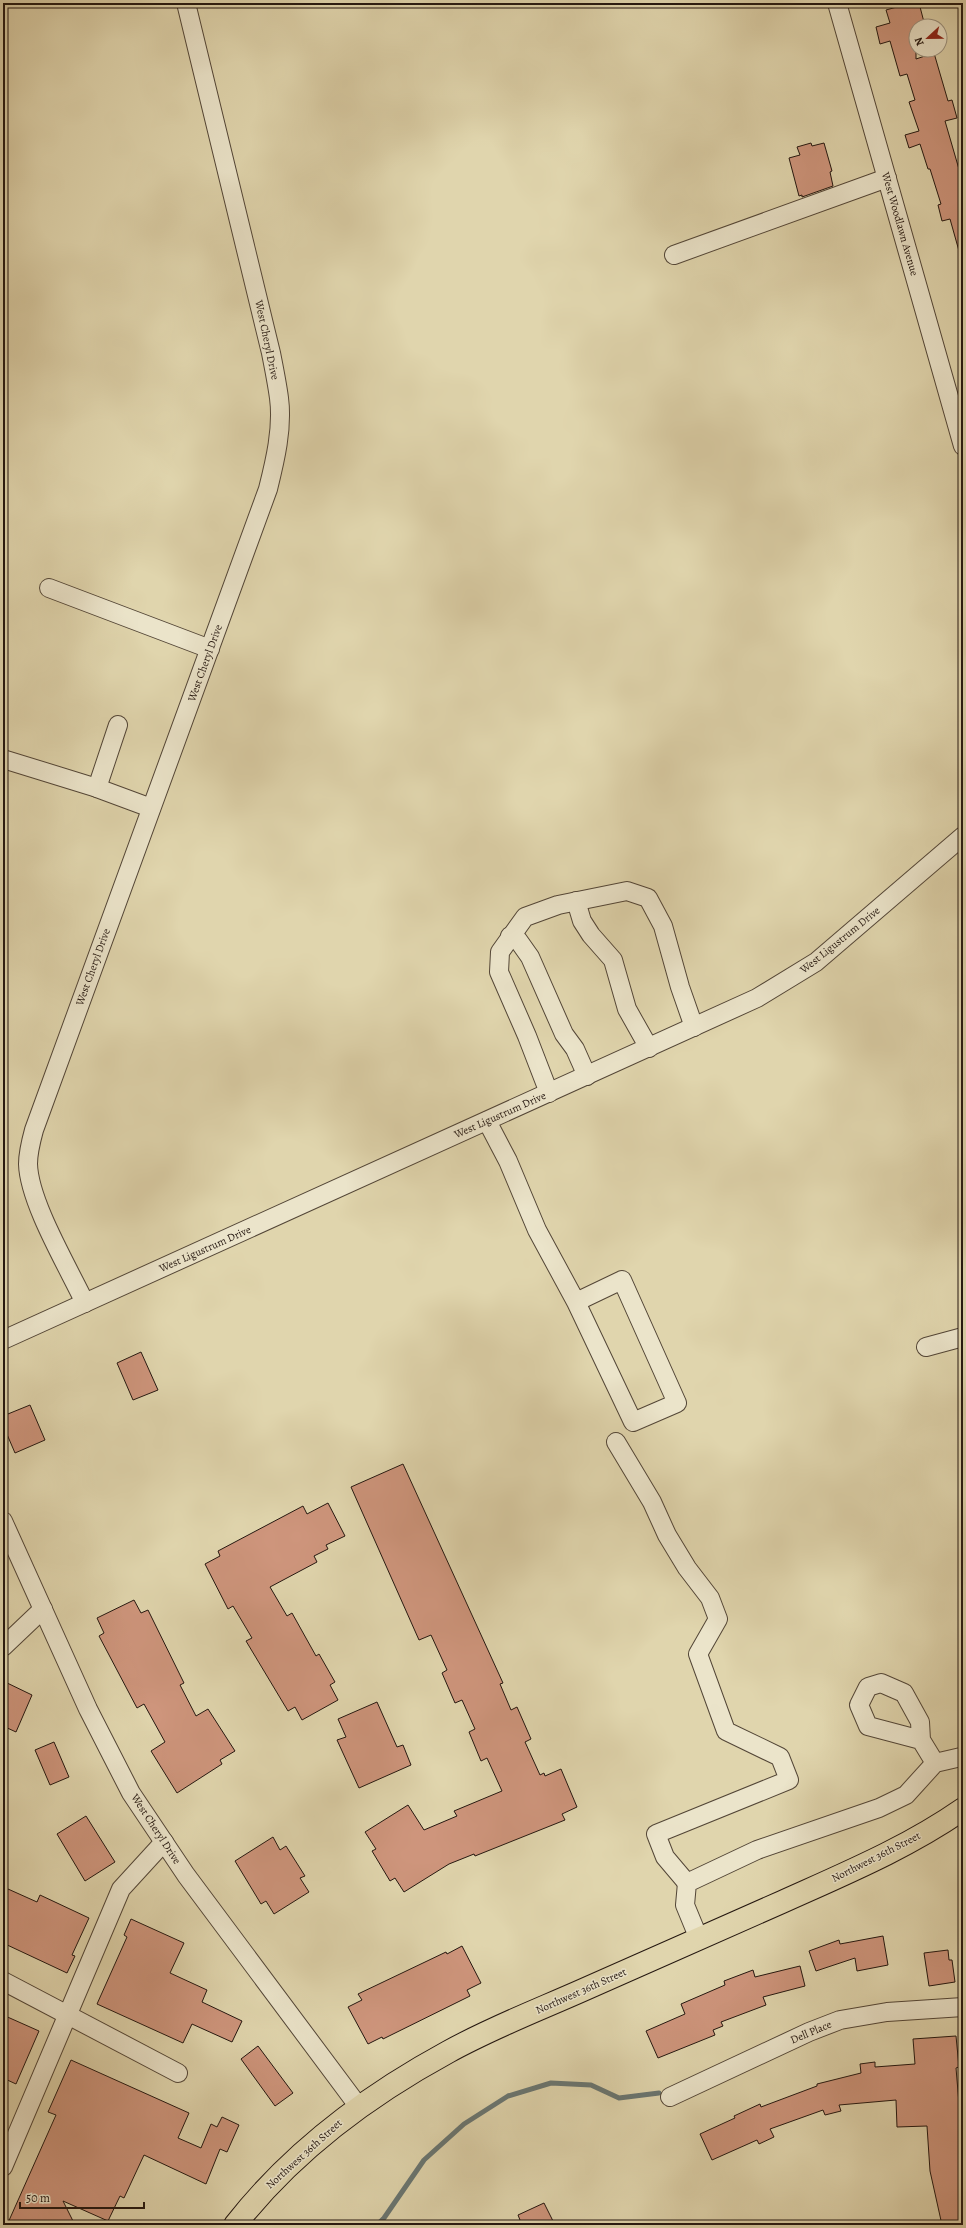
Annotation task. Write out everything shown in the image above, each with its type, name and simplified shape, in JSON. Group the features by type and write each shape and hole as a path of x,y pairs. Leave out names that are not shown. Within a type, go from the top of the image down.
{"main road":[{"name":"Northwest 36th Street","path":"234,2225 252,2202 291,2164 341,2120 382,2091 449,2051 872,1862 938,1826 963,1809"}],"street":[{"name":"West Cheryl Drive","path":"85,1303 36,1200 28,1165 29,1147 268,489 276,460 279,400 271,353 186,3"},
{"name":"West Woodlawn Avenue","path":"837,3 963,446"},
{"path":"674,255 886,178"},
{"path":"49,588 210,649"},
{"path":"97,788 118,725"},
{"path":"3,759 97,788 151,808"},
{"name":"West Ligustrum Drive","path":"3,1340 757,998 816,962 963,836"},
{"path":"549,1093 527,1036 499,972 500,952 525,917 558,905 627,891 648,898 663,926 680,987 694,1027"},
{"path":"576,901 582,921 591,935 612,960 627,1009 648,1048"},
{"path":"510,936 518,940 530,957 564,1034 575,1049 587,1076"},
{"path":"488,1121 508,1162 536,1230 576,1302 633,1422 677,1403 622,1280 576,1302"},
{"path":"926,1347 963,1337"},
{"path":"616,1442 652,1502 667,1535 687,1568 710,1598 718,1620 698,1654 726,1731 780,1757 789,1780 656,1834 665,1857 687,1883 685,1905 699,1939"},
{"name":"West Cheryl Drive","path":"3,1521 88,1709 131,1793 186,1875 359,2107"},
{"path":"3,1647 43,1609"},
{"path":"921,1740 935,1763"},
{"path":"687,1883 757,1850 849,1820 886,1805 906,1795 935,1763 961,1757 963,1759"},
{"path":"3,2167 121,1889 164,1842"},
{"path":"3,1981 178,2073"},
{"name":"Dell Place","path":"670,2097 808,2032 840,2020 887,2012 963,2007"}],"building":[{"path":"911,3 919,3 923,18 908,18 908,58 935,58 948,101 952,100 957,118 945,121 963,183 963,251 959,251 950,219 942,221 938,205 941,204 920,144 909,148 905,135 919,131 909,102 915,100 907,74 900,76 890,41 880,44 876,27 890,23 886,10"},
{"path":"811,143 812,146 824,143 832,171 830,172 833,186 802,197 802,195 799,196 789,158 800,155 797,147"},
{"path":"141,1352 158,1390 133,1400 117,1363"},
{"path":"30,1405 45,1440 15,1453 3,1425 3,1416"},
{"path":"403,1464 503,1683 500,1684 511,1710 517,1707 531,1739 525,1742 540,1775 544,1773 545,1776 561,1769 577,1807 562,1814 565,1820 475,1856 474,1854 449,1864 404,1892 395,1878 390,1881 372,1851 376,1849 365,1832 408,1805 424,1830 457,1816 454,1811 502,1791 487,1758 481,1761 469,1732 475,1729 462,1700 455,1703 442,1673 447,1670 431,1635 419,1640 351,1487"},
{"path":"328,1503 345,1536 326,1545 328,1549 314,1556 317,1562 270,1587 287,1616 292,1613 316,1656 319,1654 335,1682 330,1685 338,1700 302,1720 295,1707 288,1711 246,1641 252,1638 233,1606 228,1609 205,1564 220,1556 218,1551 303,1506 307,1514"},
{"path":"134,1600 141,1613 148,1610 184,1683 180,1685 196,1716 208,1709 235,1751 220,1760 222,1764 177,1793 151,1751 165,1742 144,1704 137,1708 99,1636 104,1633 97,1618"},
{"path":"3,1681 32,1695 16,1732 3,1726"},
{"path":"377,1702 397,1747 403,1745 411,1765 359,1788 337,1740 346,1737 338,1719"},
{"path":"54,1742 69,1777 50,1785 35,1750"},
{"path":"86,1816 115,1862 85,1881 57,1834"},
{"path":"273,1837 280,1850 286,1846 305,1876 300,1878 309,1892 274,1914 266,1901 261,1904 235,1861"},
{"path":"8,1889 37,1902 40,1895 89,1918 72,1955 75,1956 67,1973 3,1943 3,1899"},
{"path":"131,1919 184,1943 170,1973 207,1990 202,2002 242,2021 232,2042 192,2024 183,2043 97,2004 127,1937 124,1935"},
{"path":"883,1936 888,1965 857,1971 855,1958 816,1971 809,1951 839,1940 840,1944"},
{"path":"462,1946 481,1983 467,1990 470,1996 383,2039 382,2037 368,2044 348,2007 362,2000 358,1994 446,1952 447,1954"},
{"path":"948,1950 949,1960 952,1960 955,1982 929,1986 924,1953"},
{"path":"800,1966 805,1986 763,1997 766,2005 721,2022 723,2026 713,2030 715,2035 658,2058 646,2031 685,2014 681,2004 725,1985 724,1981 753,1970 755,1977"},
{"path":"3,2015 39,2031 16,2084 3,2078"},
{"path":"956,2036 959,2067 956,2068 963,2151 963,2225 942,2225 930,2171 927,2126 897,2127 896,2100 839,2105 841,2111 825,2115 823,2110 770,2129 774,2137 759,2144 757,2140 712,2160 700,2134 735,2118 734,2116 760,2104 761,2107 817,2086 817,2084 861,2073 860,2064 875,2062 875,2067 915,2064 913,2039"},
{"path":"258,2046 293,2093 275,2106 241,2059"},
{"path":"71,2060 189,2113 178,2138 201,2148 211,2124 217,2127 222,2117 239,2125 227,2152 220,2149 206,2184 144,2155 124,2198 120,2196 108,2221 63,2201 75,2225 7,2225 56,2115 48,2112"},
{"path":"544,2203 555,2225 522,2225 518,2215"}],"waterway":[{"path":"377,2225 384,2218 424,2160 464,2124 508,2096 551,2083 591,2085 619,2098 659,2093"}]}
